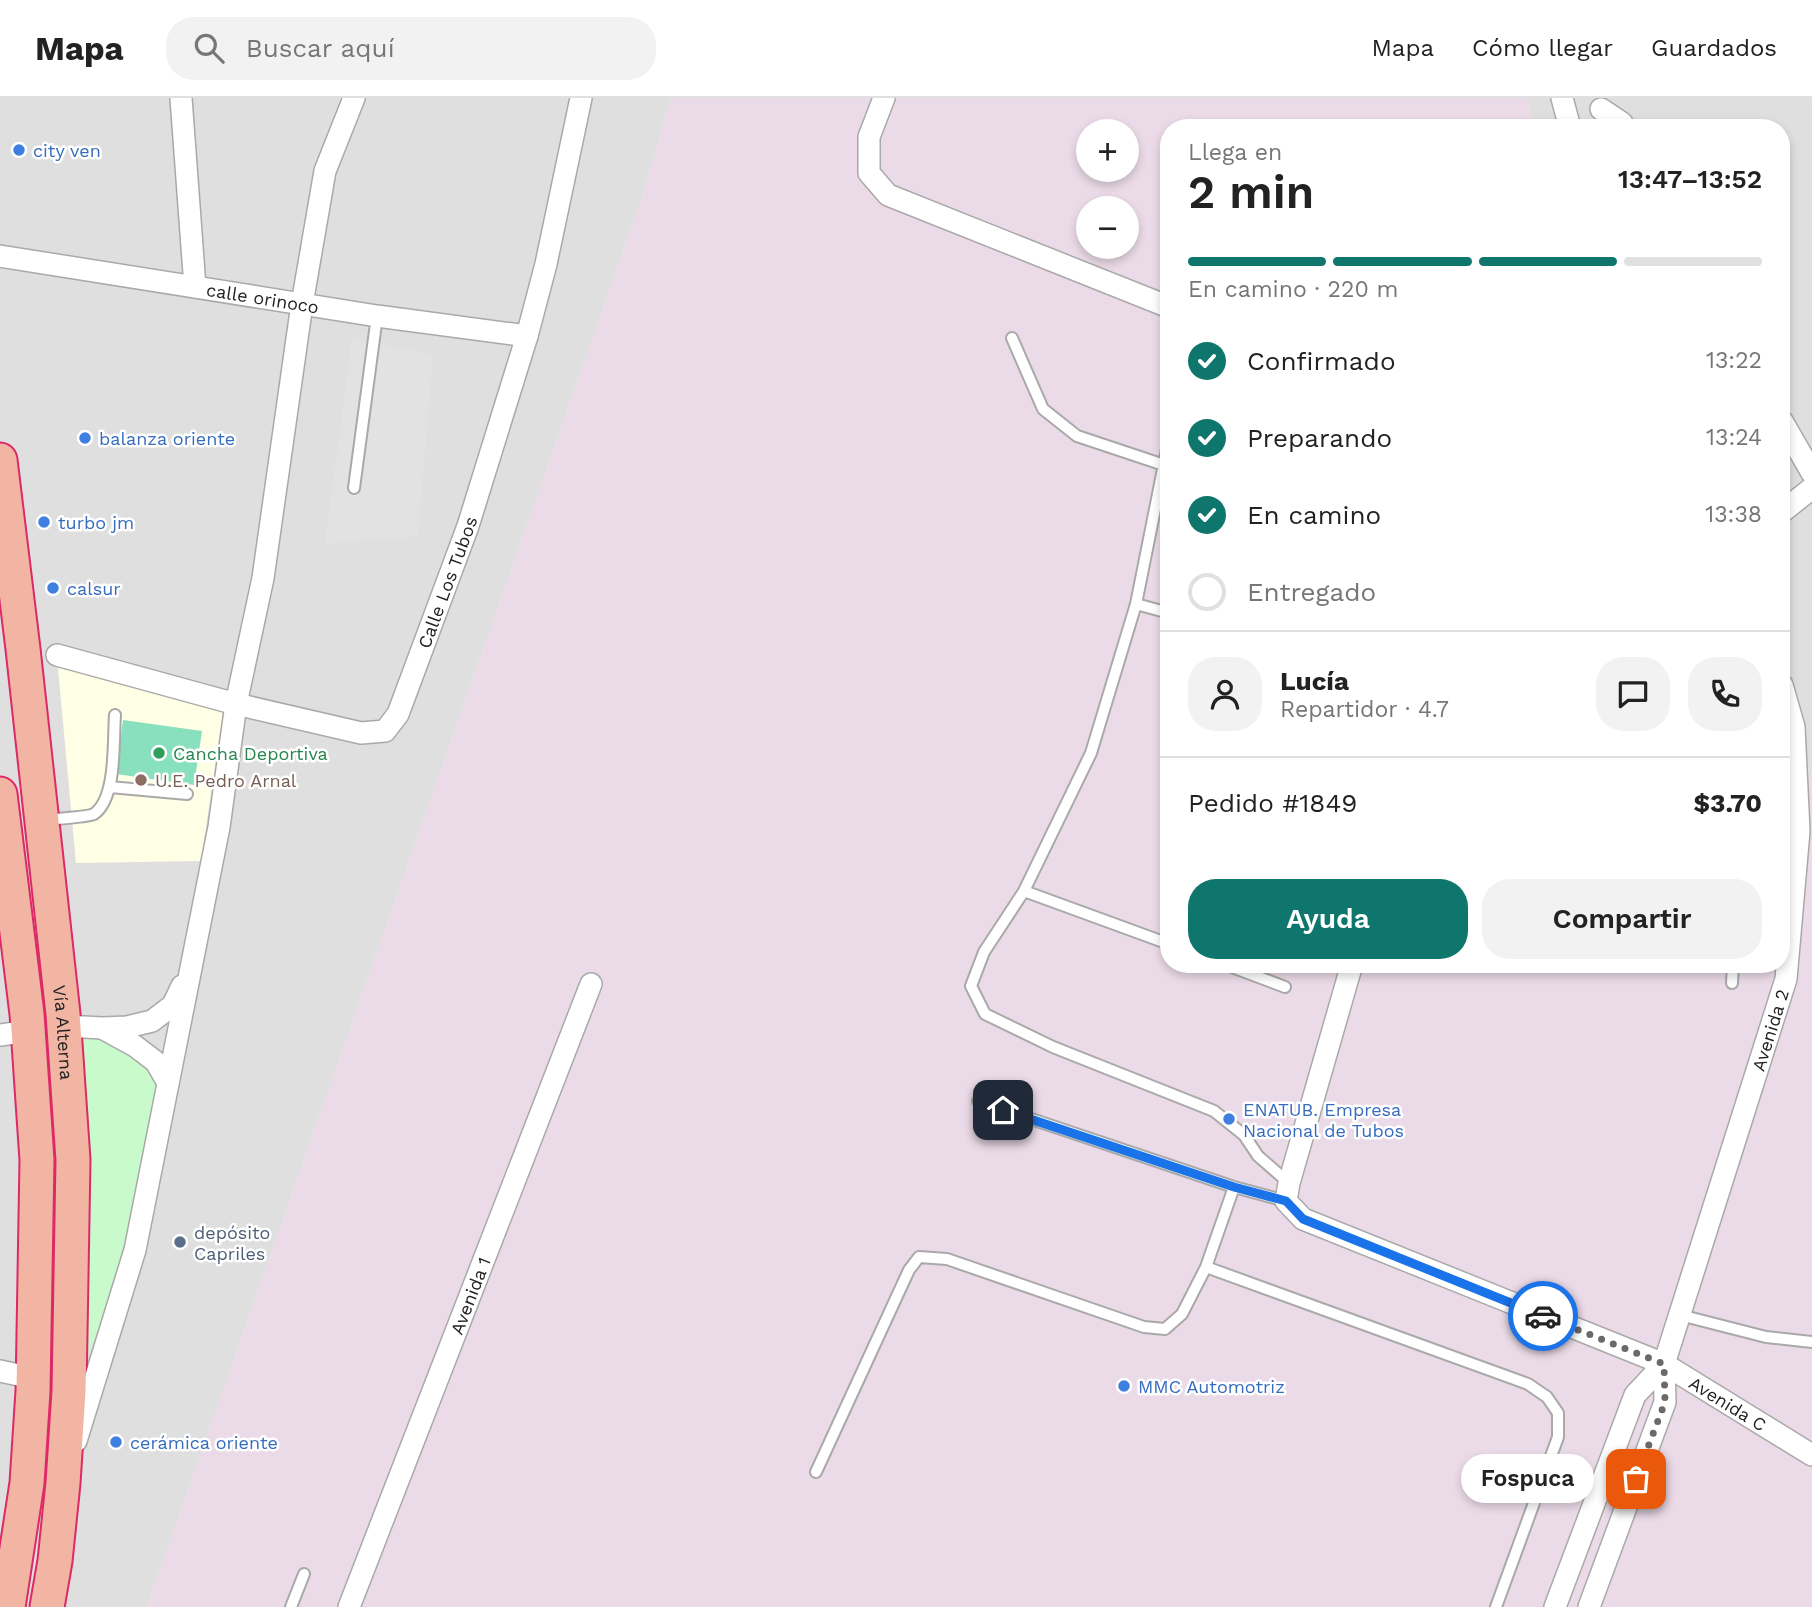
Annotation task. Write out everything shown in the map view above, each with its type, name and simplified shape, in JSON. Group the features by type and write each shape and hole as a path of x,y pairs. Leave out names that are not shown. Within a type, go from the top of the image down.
{"highway":[{"name":"Vía Alterna","path":"0,460 64,1026 73,1160 69,1391 63,1483 47,1607"},
{"name":"Vía Alterna","path":"0,794 14,1033 37,1160 33,1378 27,1483 6,1600"}],"street":[{"path":"181,98 195,287"},
{"path":"63,1483 135,1250 219,827 236,704 263,578 302,304 325,171 354,98"},
{"name":"Calle Los Tubos","path":"57,655 236,704 361,733 385,731 398,714 468,526 527,336 546,264 581,98"},
{"path":"884,98 869,137 869,173 888,195 1160,303"},
{"path":"1562,98 1568,119"},
{"path":"1601,109 1616,119"},
{"name":"calle orinoco","path":"0,256 377,316 527,336"},
{"path":"1790,435 1812,473"},
{"path":"1790,506 1812,488"},
{"name":"Avenida 2","path":"1790,713 1794,727 1805,835 1790,949"},
{"path":"64,1026 127,1027 152,1021 173,1005 191,964"},
{"path":"1287,1192 1349,973"},
{"name":"Avenida 2","path":"1589,1607 1665,1402 1664,1364 1787,973"},
{"name":"Avenida 1","path":"349,1607 591,984"},
{"path":"103,1028 135,1046 156,1062 168,1083"},
{"name":"Avenida C","path":"1287,1192 1303,1219 1664,1364 1812,1455"},
{"name":"Avenida 2","path":"1555,1607 1635,1395 1664,1364"},
{"path":"0,1371 33,1378"}],"lane":[{"path":"354,488 377,316"},
{"path":"1012,338 1043,409 1077,436 1160,464"},
{"path":"1160,485 1136,604 1091,753 1024,891 984,952 971,986 985,1014 1053,1046 1214,1111 1244,1135 1287,1192"},
{"path":"1136,604 1160,611"},
{"path":"42,821 92,815 106,801 110,787 115,715"},
{"path":"110,787 187,794"},
{"path":"1024,891 1160,941"},
{"path":"1248,973 1285,987"},
{"path":"1732,983 1733,973"},
{"name":"Avenida C","path":"978,1101 1234,1187 1287,1192"},
{"path":"816,1472 909,1270 919,1257 947,1259 1144,1327 1165,1329 1182,1314 1206,1267 1234,1187"},
{"path":"1206,1267 1528,1384 1547,1397 1558,1413 1558,1437 1496,1607"},
{"path":"1680,1315 1766,1338 1812,1342"},
{"path":"291,1607 304,1574"}],"shaded area":[{"path":"0,98 671,98 644,192 147,1607 0,1607"},
{"path":"671,98 1526,98 1532,119 1160,119 1160,973 1790,973 1790,705 1812,786 1812,1607 147,1607 644,192"},
{"path":"1526,98 1812,98 1812,786 1790,705 1790,119 1532,119"},
{"path":"352,338 433,355 418,536 325,544"},
{"name":"U.E. Pedro Arnal","path":"58,668 225,699 201,861 76,863"}],"green space":[{"name":"Cancha Deportiva","path":"123,720 202,731 194,785 116,774"},
{"path":"80,1034 124,1051 160,1083 135,1213 119,1272 79,1381"}],"way so far":[{"path":"1543,1316 1664,1364 1665,1402 1636,1479"}],"place":[{"name":"city ven","path":"19,150"},
{"name":"balanza oriente","path":"85,438"},
{"name":"turbo jm","path":"44,522"},
{"name":"calsur","path":"53,588"},
{"name":"Cancha Deportiva","path":"159,753"},
{"name":"U.E. Pedro Arnal","path":"141,780"},
{"name":"ENATUB. Empresa Nacional de Tubos","path":"1229,1119"},
{"name":"depósito Capriles","path":"180,1242"},
{"name":"MMC Automotriz","path":"1124,1386"},
{"name":"cerámica oriente","path":"116,1442"},
{"name":"Fospuca","path":"1636,1479"}],"route":[{"path":"1003,1110 1234,1187 1286,1201 1303,1219 1543,1316"}]}
